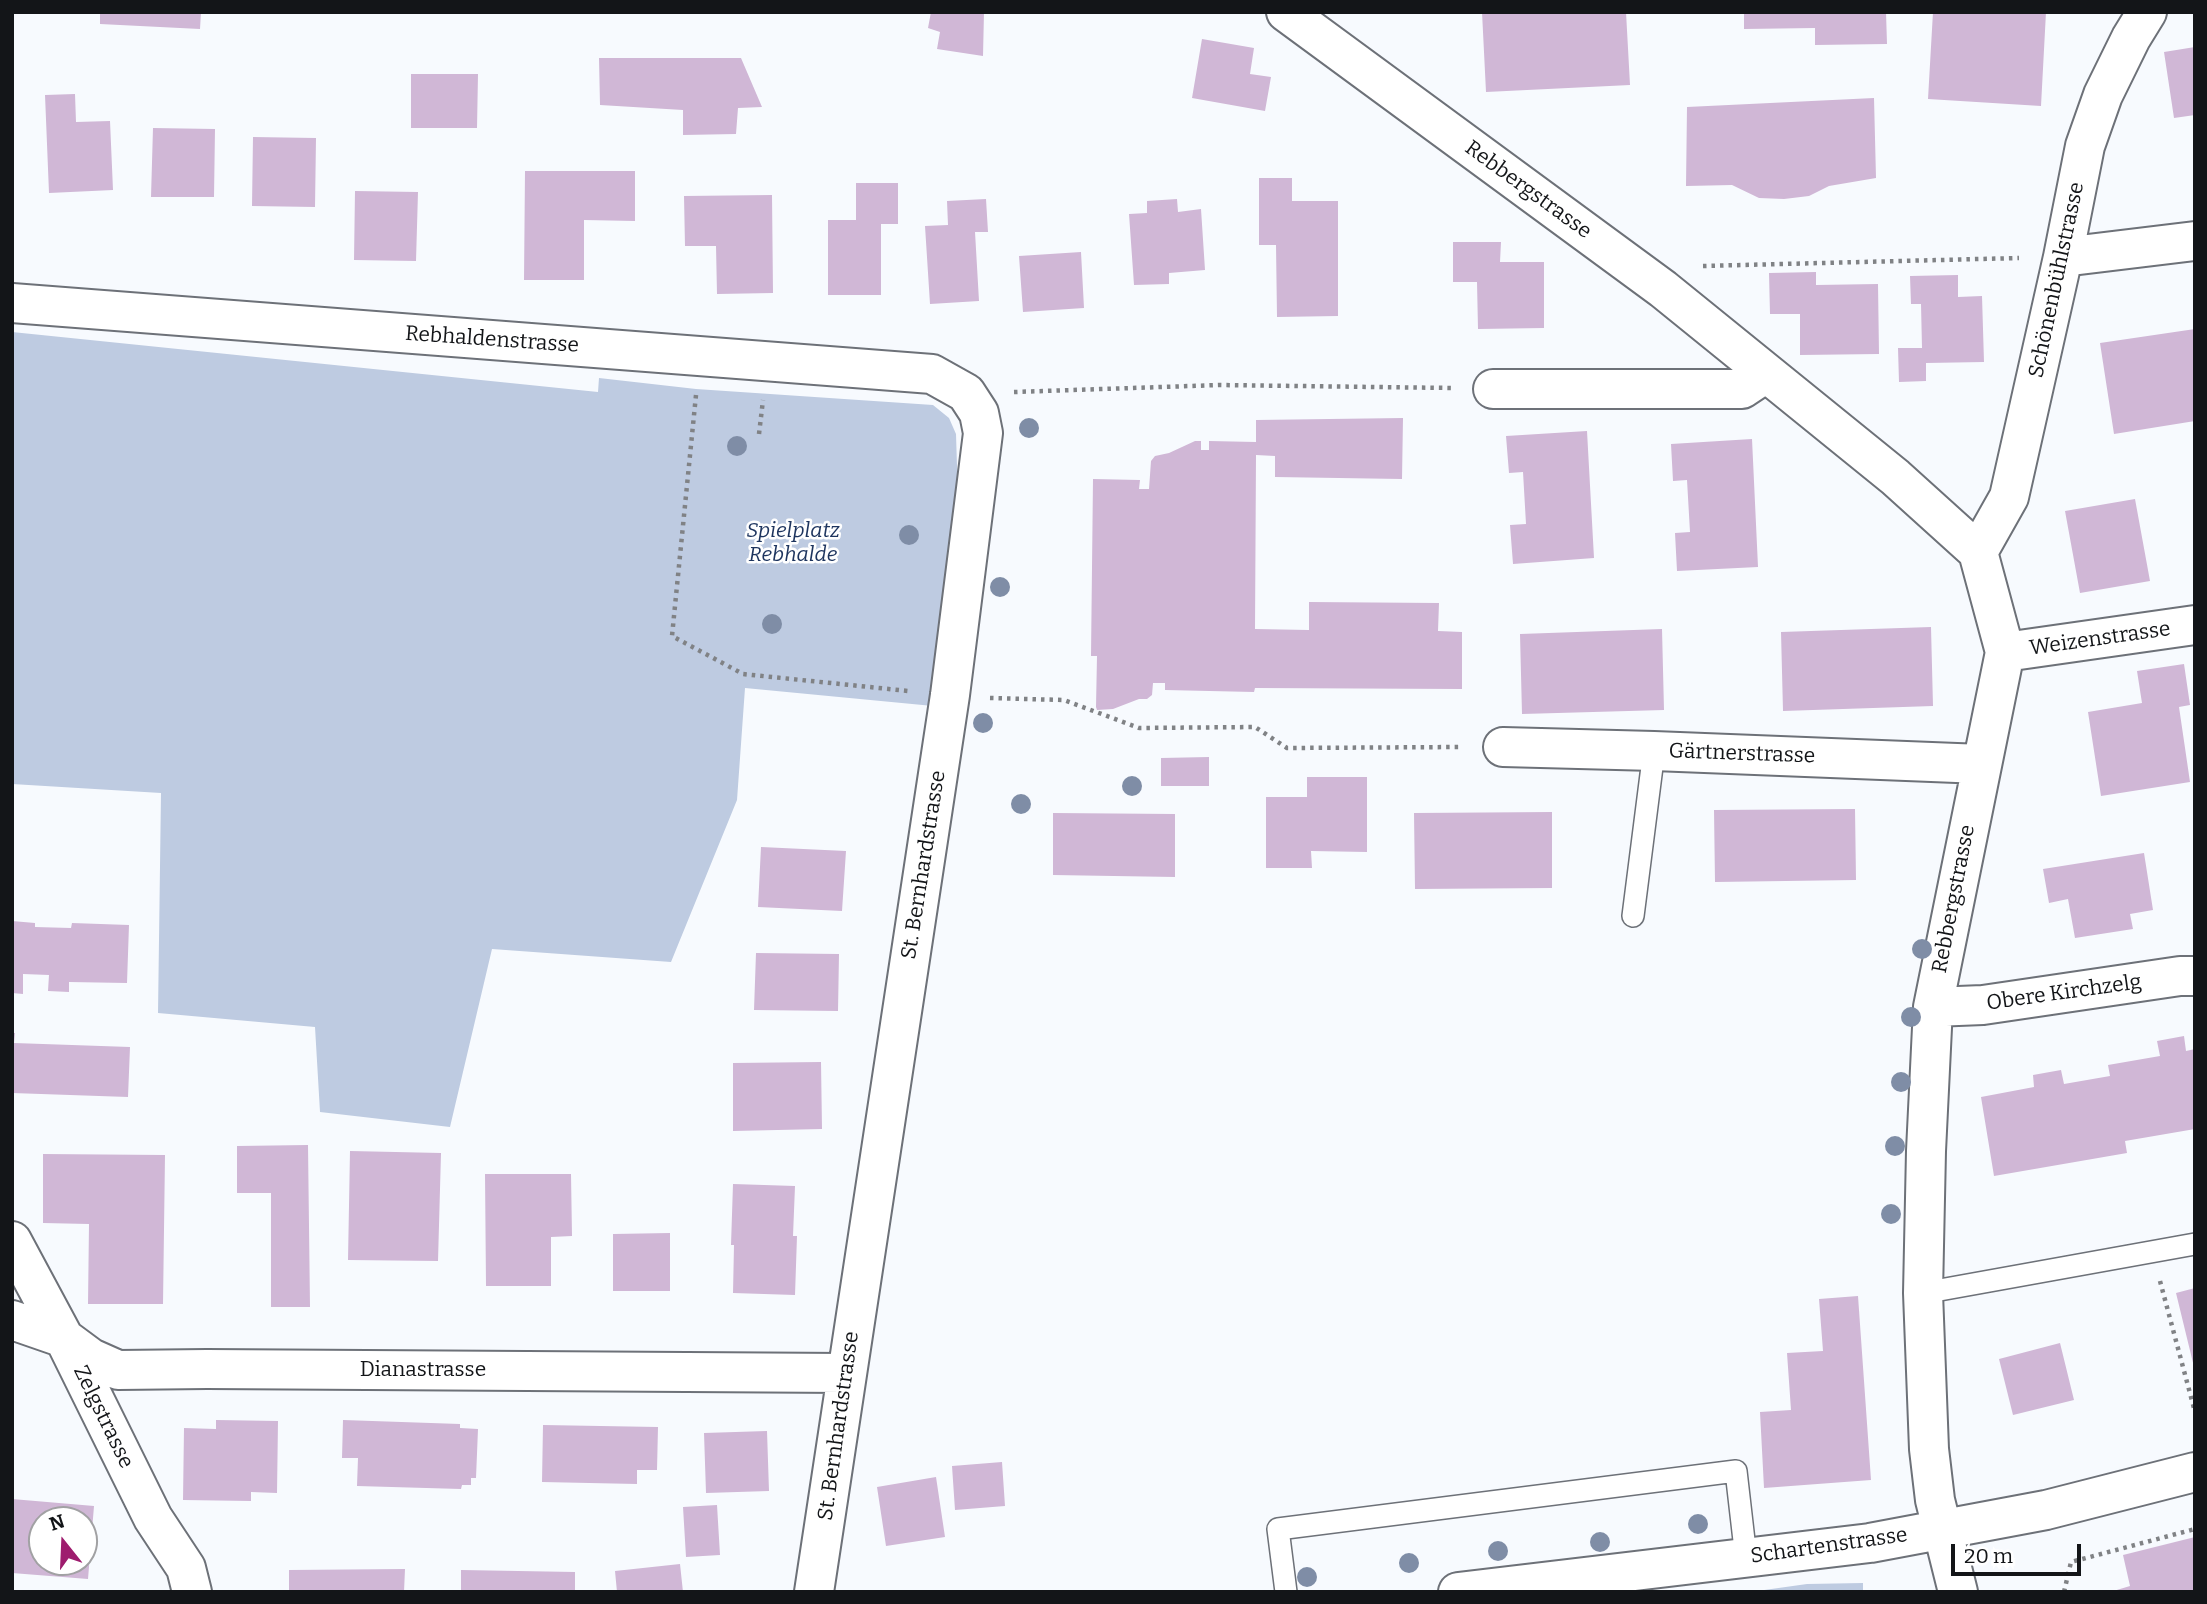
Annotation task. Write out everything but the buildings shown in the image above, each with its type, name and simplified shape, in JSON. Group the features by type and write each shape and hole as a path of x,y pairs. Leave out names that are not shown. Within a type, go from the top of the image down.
{"street":[{"name":"Rebbergstrasse","path":"1286,12 1663,289 1895,477 1978,552 2005,652 1933,1007 1923,1293 1929,1449 1935,1500 1958,1592"},
{"name":"Schönenbühlstrasse","path":"1978,552 2009,497 2085,146 2103,96 2131,38 2147,12"},
{"path":"2063,257 2195,242"},
{"name":"Rebhaldenstrasse","path":"12,303 932,374 966,393"},
{"path":"1493,389 1742,389 1766,373"},
{"name":"St. Bernhardstrasse","path":"814,1592 950,695 983,433 979,412 966,393"},
{"name":"Weizenstrasse","path":"2005,652 2195,625"},
{"name":"Gärtnerstrasse","path":"1503,747 1982,764"},
{"name":"Obere Kirchzelg","path":"1933,1007 1983,1005 2195,976"},
{"name":"Zelgstrasse","path":"12,1241 64,1338 153,1518 186,1567 192,1592"},
{"name":"Dianastrasse","path":"12,1320 64,1338 91,1358 118,1370 846,1374"},
{"name":"Schartenstrasse","path":"1458,1592 1870,1543 2046,1510 2195,1472"}],"lane":[{"path":"1633,916 1654,751"},
{"path":"1923,1293 2195,1244"},
{"path":"1286,1592 1278,1529 1736,1471 1746,1558"}],"path":[{"path":"1663,289 1681,267 2063,257"},
{"path":"699,356 672,636 743,674 950,695 1063,700 1139,728 1255,727 1287,748 1503,747"},
{"path":"966,393 1220,385 1493,389"},
{"path":"2151,1250 2195,1412"},
{"path":"2064,1592 2071,1562 2195,1529"}],"green space":[{"name":"Spielplatz Rebhalde","path":"12,332 598,392 599,378 696,389 933,405 949,418 956,434 958,498 933,706 745,688 737,800 671,962 492,949 450,1127 320,1112 315,1027 158,1013 161,793 12,784"},
{"path":"1863,1583 1863,1592 1750,1592 1807,1584"}]}
